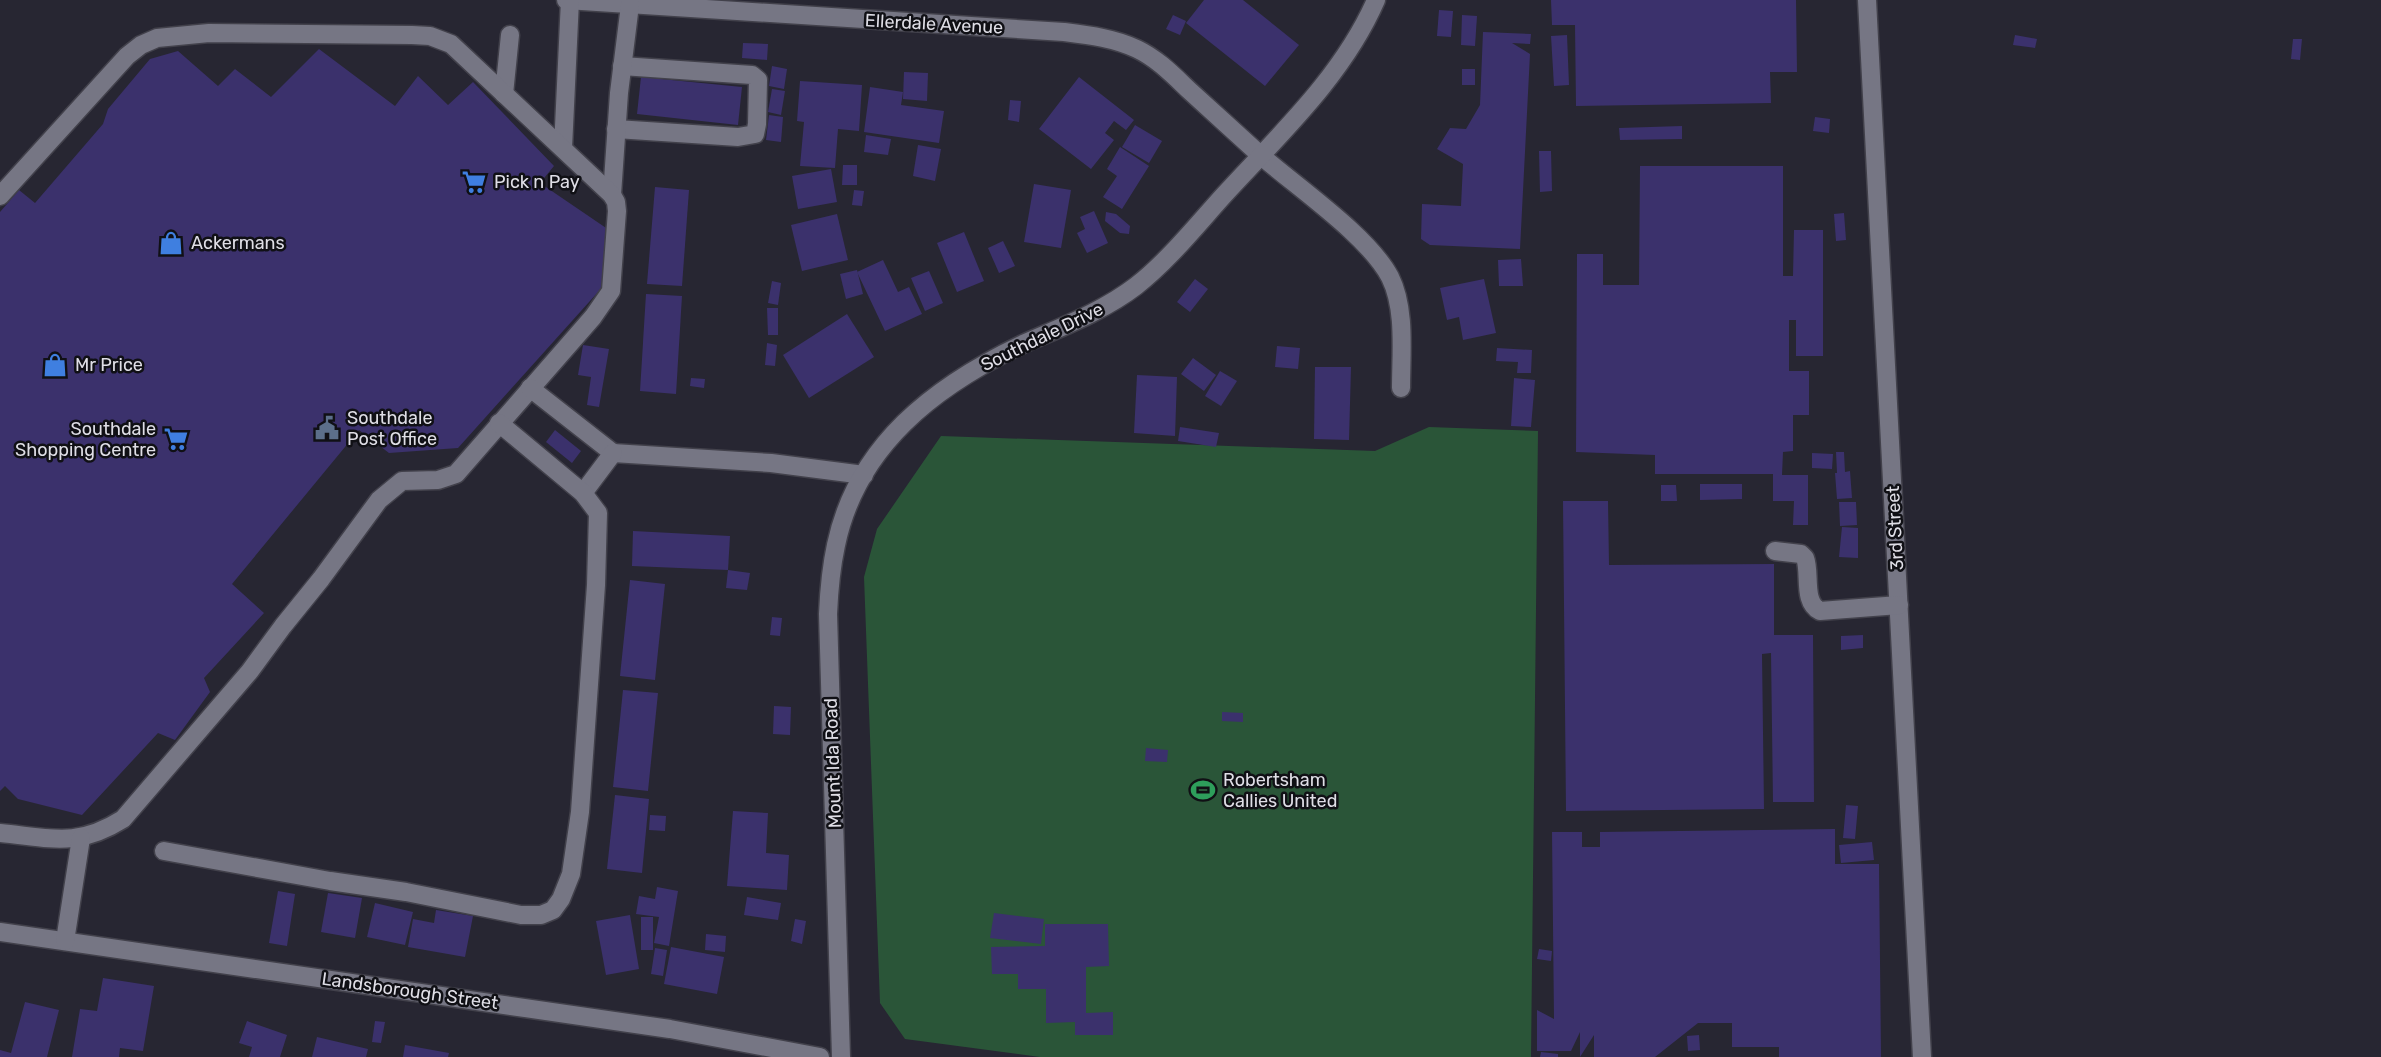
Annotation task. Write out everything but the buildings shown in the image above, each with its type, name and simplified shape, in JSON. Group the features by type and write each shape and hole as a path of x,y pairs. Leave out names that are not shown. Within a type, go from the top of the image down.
{"street":[{"name":"Ellerdale Avenue","path":"568,0 1064,32 1095,36 1137,49 1158,62 1340,222 1384,267 1395,289 1399,313 1402,388"},
{"path":"563,148 568,0"},
{"name":"Southdale Drive","path":"864,475 902,424 948,385 1012,350 1112,303 1136,286 1261,155 1334,71 1363,28 1376,0"},
{"name":"3rd Street","path":"1867,0 1922,1057"},
{"path":"612,195 616,129 630,5"},
{"path":"0,196 127,56 141,45 157,38 209,33 430,36 451,44 563,148 612,195 617,211 611,291 593,317 451,477 402,481 379,500 250,671 123,819 104,831 81,838 0,833"},
{"path":"504,94 510,36"},
{"path":"616,129 738,137 755,134 757,124 758,80 752,75 622,66"},
{"path":"530,388 613,453 771,463 864,475"},
{"path":"164,851 406,892 521,915 541,915 553,910 561,899 571,874 578,824 596,585 598,513 583,493 499,423"},
{"path":"583,493 613,453"},
{"name":"Mount Ida Road","path":"841,1057 828,614 830,576 836,543 848,507 864,475"},
{"path":"1776,551 1801,554 1805,558 1810,600 1815,609 1820,611 1899,605"},
{"path":"65,942 81,838"},
{"name":"Landsborough Street","path":"0,932 670,1029 820,1057"}],"green space":[{"name":"Robertsham Callies United","path":"1429,427 1538,431 1531,1057 1040,1057 905,1039 880,1003 864,577 877,529 941,436 1375,451"}],"place":[{"name":"Pick n Pay","path":"474,182"},
{"name":"Ackermans","path":"171,243"},
{"name":"Mr Price","path":"55,365"},
{"name":"Southdale Post Office","path":"327,428"},
{"name":"Southdale Shopping Centre","path":"176,439"},
{"name":"Robertsham Callies United","path":"1203,790"}]}
